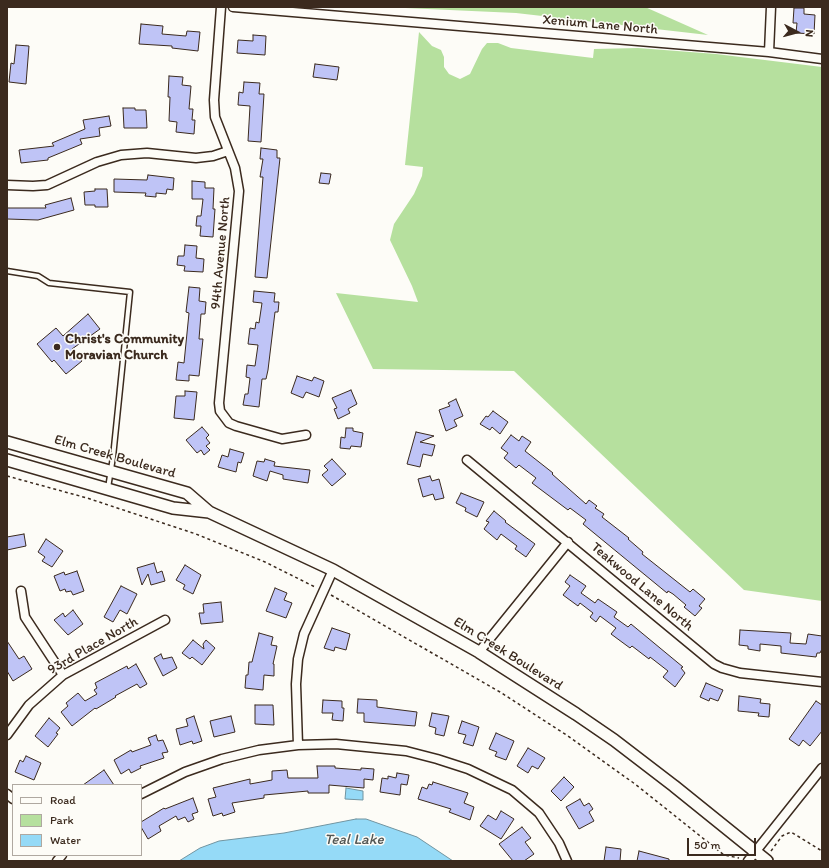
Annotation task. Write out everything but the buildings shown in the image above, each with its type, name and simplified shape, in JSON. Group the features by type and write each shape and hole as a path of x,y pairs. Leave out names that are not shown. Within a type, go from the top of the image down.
{"main road":[{"name":"Elm Creek Boulevard","path":"7,442 187,493 209,512 333,570 479,652 614,740 768,861"},
{"name":"Elm Creek Boulevard","path":"7,460 173,508 209,512"}],"street":[{"name":"94th Avenue North","path":"221,7 214,100 215,117 237,174 239,200 219,403 220,411 229,423 282,439 306,435"},
{"name":"Xenium Lane North","path":"233,7 769,52 822,59"},
{"path":"769,52 771,7"},
{"path":"7,185 47,185 97,162 121,154 142,153 196,158 213,156 228,151"},
{"name":"Teakwood Lane North","path":"467,460 707,658 722,668 740,673 822,682"},
{"path":"479,652 568,542"},
{"path":"298,745 296,684 298,659 304,634 333,570"},
{"path":"21,591 25,617 63,675"},
{"name":"93rd Place North","path":"7,735 29,705 63,675 165,620"},
{"path":"142,794 185,772 222,759 259,750 298,745 355,744 406,751 468,769 512,790 526,801 550,827 567,861"},
{"path":"748,861 822,768"}],"lane":[{"path":"7,272 38,276 49,283 130,292 108,488"}],"path":[{"path":"7,476 87,498 196,534 264,562 324,591 500,692 568,736 635,784 724,855 738,857"},
{"path":"775,846 782,836 792,832 822,850"}],"green space":[{"path":"383,7 645,7 708,35 516,13"},
{"path":"419,32 432,46 441,50 444,57 444,67 449,74 460,79 470,74 482,49 487,43 498,43 511,48 593,58 594,49 638,48 716,54 822,67 822,601 744,590 514,371 373,369 336,293 418,302 390,240 394,224 414,194 422,176 423,167 405,165"}],"water":[{"path":"346,788 363,791 363,800 345,799"},
{"name":"Teal Lake","path":"356,819 366,819 417,837 453,861 179,861 200,848 219,841 284,833"}],"place":[{"name":"Christ's Community Moravian Church","path":"57,347"}]}
